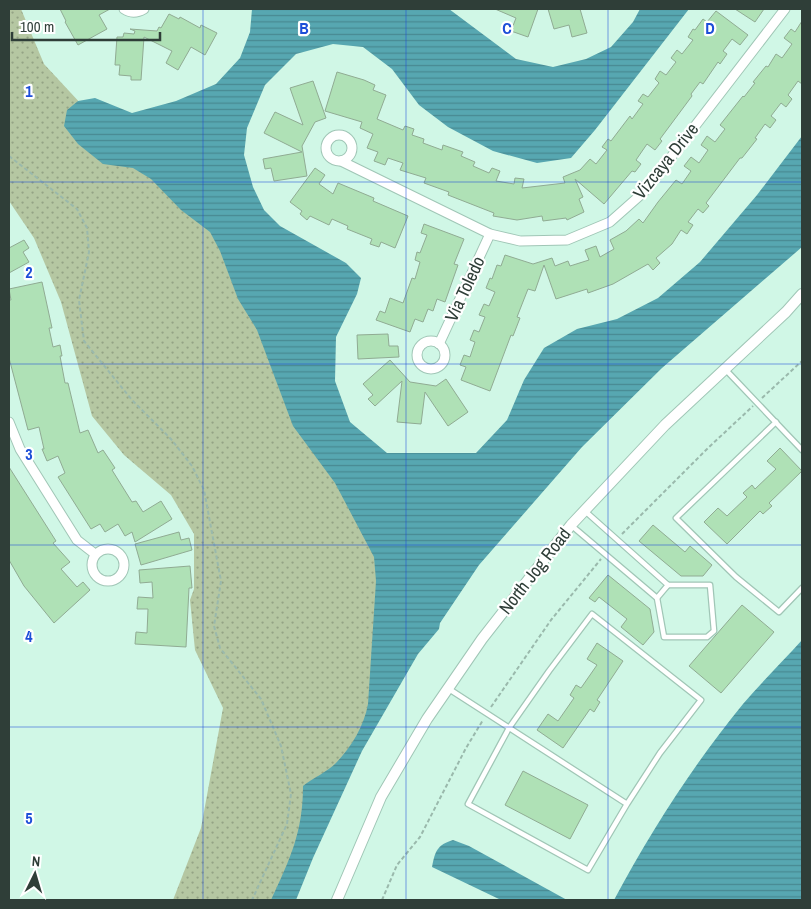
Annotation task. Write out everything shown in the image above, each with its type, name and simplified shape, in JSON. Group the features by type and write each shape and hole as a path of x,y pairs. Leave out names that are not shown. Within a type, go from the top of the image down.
{"street":[{"path":"124,9 130,12 144,9"},
{"name":"Vizcaya Drive","path":"341,161 490,234 520,241 567,240 610,222 645,191 785,9"},
{"name":"Via Toledo","path":"439,344 490,234"},
{"name":"North Jog Road","path":"338,900 381,797 427,719 482,639 584,510 665,425 786,312 802,294"},
{"path":"9,422 20,449 77,540 95,554"}],"lane":[{"path":"725,369 802,450"},
{"path":"776,422 676,518 736,577 778,612 802,588"},
{"path":"571,525 657,598 664,637 707,637 714,631 710,585 668,585 584,510"},
{"path":"657,598 668,585"},
{"path":"592,614 701,700 660,754 627,804 588,870 468,804 509,728 549,670 592,614"},
{"path":"448,688 627,804"}],"path":[{"path":"9,156 76,209 87,228 89,252 78,300 84,341 132,400 171,439 192,466 204,490 221,582 214,626 220,648 261,699 281,746 291,794 287,824 252,900"},
{"path":"617,540 708,448 802,361"},
{"path":"382,900 397,865 420,837 466,748 487,714 551,620 605,554"}],"green space":[{"path":"9,9 21,9 44,64 96,120 176,169 390,554 380,699 283,900 173,900 201,828 223,708 195,650 190,600 194,589 194,534 171,495 124,455 92,416 61,302 34,238 9,201"}],"water":[{"path":"252,9 449,9 516,59 553,67 586,59 611,47 633,22 640,9 689,9 571,158 537,163 493,151 448,127 419,105 392,69 363,47 333,44 296,54 265,85 247,128 244,155 253,187 264,210 280,226 346,263 361,278 357,294 336,337 335,381 350,422 387,453 476,453 507,420 524,380 544,348 577,329 617,319 658,298 700,262 757,195 802,136 802,247 662,368 582,447 479,565 440,623 439,629 418,654 362,751 296,900 271,900 284,871 298,831 303,786 336,763 347,750 360,728 368,704 376,581 374,557 335,483 293,426 257,330 238,299 220,251 210,232 181,210 151,179 133,168 103,164 78,144 64,126 67,110 78,101 95,98 132,113 176,101 216,84 240,58 250,32"},
{"path":"802,640 802,900 614,900 658,824 707,751 743,704"},
{"path":"453,840 469,846 567,900 501,900 432,867 438,849 443,844"}],"building":[{"path":"60,9 110,9 99,15 107,29 78,45"},
{"path":"495,9 538,9 528,37 511,31 516,18"},
{"path":"548,9 580,9 587,33 572,37 569,25 554,29"},
{"path":"735,9 764,9 755,22"},
{"path":"716,11 748,35 740,45 732,39 723,51 727,54 720,64 718,62 703,84 700,82 691,94 692,96 660,139 662,141 655,150 647,144 636,160 641,164 635,172 632,171 604,204 575,179 583,197 579,199 584,212 567,220 566,218 543,221 542,216 517,220 493,216 494,213 448,195 449,192 424,183 426,178 400,170 403,163 388,158 385,165 374,161 378,152 367,148 373,134 360,128 362,122 325,111 337,72 364,80 375,85 373,90 386,95 377,119 403,130 405,126 414,129 412,135 424,139 423,143 442,150 443,145 463,152 461,156 475,162 473,166 489,173 492,168 500,171 496,181 514,184 515,178 524,179 522,188 565,183 563,177 580,170 590,159 596,164 607,150 602,147 608,139 611,141 630,116 632,119 643,104 638,101 643,94 648,97 659,83 655,79 660,71 666,75 676,62 671,58 677,50 682,54 693,40 688,37 693,29 695,30 703,19 707,22"},
{"path":"169,14 179,19 180,17 200,28 201,25 217,33 205,55 191,47 178,70 166,63 172,51 144,37 141,80 131,80 131,76 119,75 120,65 115,65 117,37 123,37 124,33 134,34 135,31 130,29 157,31 159,27 161,28"},
{"path":"802,21 802,84 798,81 788,95 792,99 786,107 781,103 771,116 776,120 770,128 765,124 755,138 757,139 706,203 709,206 703,213 698,209 688,222 693,225 687,234 681,230 672,244 656,258 660,263 653,270 648,264 613,284 588,293 587,289 556,299 544,265 535,291 528,289 517,317 520,318 513,336 511,335 490,391 461,380 466,367 460,365 464,355 470,357 475,342 470,340 474,330 479,332 485,317 479,315 484,304 489,306 495,292 486,288 490,278 492,279 497,265 501,266 505,255 533,264 552,258 555,266 568,261 570,266 589,260 585,250 596,246 600,257 614,249 610,240 626,231 639,219 643,223 676,180 682,184 691,171 684,166 691,157 699,163 708,150 701,145 707,136 715,142 725,129 720,125 755,83 753,82 766,66 768,67 776,54 782,58 792,44 784,38 791,29 795,32"},
{"path":"313,81 326,118 315,122 302,146 307,176 274,181 271,168 265,169 263,159 302,152 264,133 275,112 303,125 290,88"},
{"path":"315,168 325,175 319,184 333,194 338,183 374,198 373,201 408,216 395,248 381,242 379,247 370,244 372,239 347,229 348,226 332,219 329,225 310,216 307,220 300,214 302,211 290,202"},
{"path":"424,224 464,239 454,264 458,265 445,302 437,299 433,311 428,309 423,322 415,319 410,332 376,320 380,311 385,313 390,298 403,303 412,278 415,279 420,262 415,260 417,252 420,253 427,235 421,233"},
{"path":"24,240 29,248 23,252 29,262 9,273 9,248"},
{"path":"42,282 52,328 49,328 53,347 60,345 65,383 68,383 80,433 88,430 98,453 103,450 115,468 112,470 132,502 136,501 143,512 161,501 172,519 135,542 132,532 125,536 118,524 105,532 100,524 91,529 58,477 65,473 58,456 47,461 42,449 44,449 39,427 28,430 9,358 9,300 11,300 9,289"},
{"path":"388,334 389,346 398,346 399,357 358,359 357,335"},
{"path":"390,360 410,382 436,386 446,379 468,412 448,426 425,392 421,424 397,422 402,381 375,406 368,399 373,395 363,384"},
{"path":"780,448 802,471 769,503 772,506 763,514 760,511 727,544 704,522 718,508 727,516 747,497 743,493 752,485 755,489 776,469 767,461"},
{"path":"9,467 56,541 53,543 70,562 61,569 77,587 83,582 90,590 54,623 24,586 9,560"},
{"path":"653,525 685,552 690,546 712,565 703,576 681,576 639,541"},
{"path":"179,532 181,540 189,538 192,550 141,565 135,544"},
{"path":"190,566 192,588 189,588 186,647 135,644 136,632 147,633 148,609 137,609 138,597 153,598 152,582 140,583 139,570"},
{"path":"608,575 650,609 654,632 643,645 621,627 627,619 599,597 595,602 589,598"},
{"path":"742,605 774,632 721,693 689,666"},
{"path":"597,643 623,661 597,700 600,702 594,712 590,709 563,748 537,730 548,714 558,721 574,698 570,695 576,685 581,688 597,665 587,659"},
{"path":"523,771 588,805 570,839 505,805"}]}
